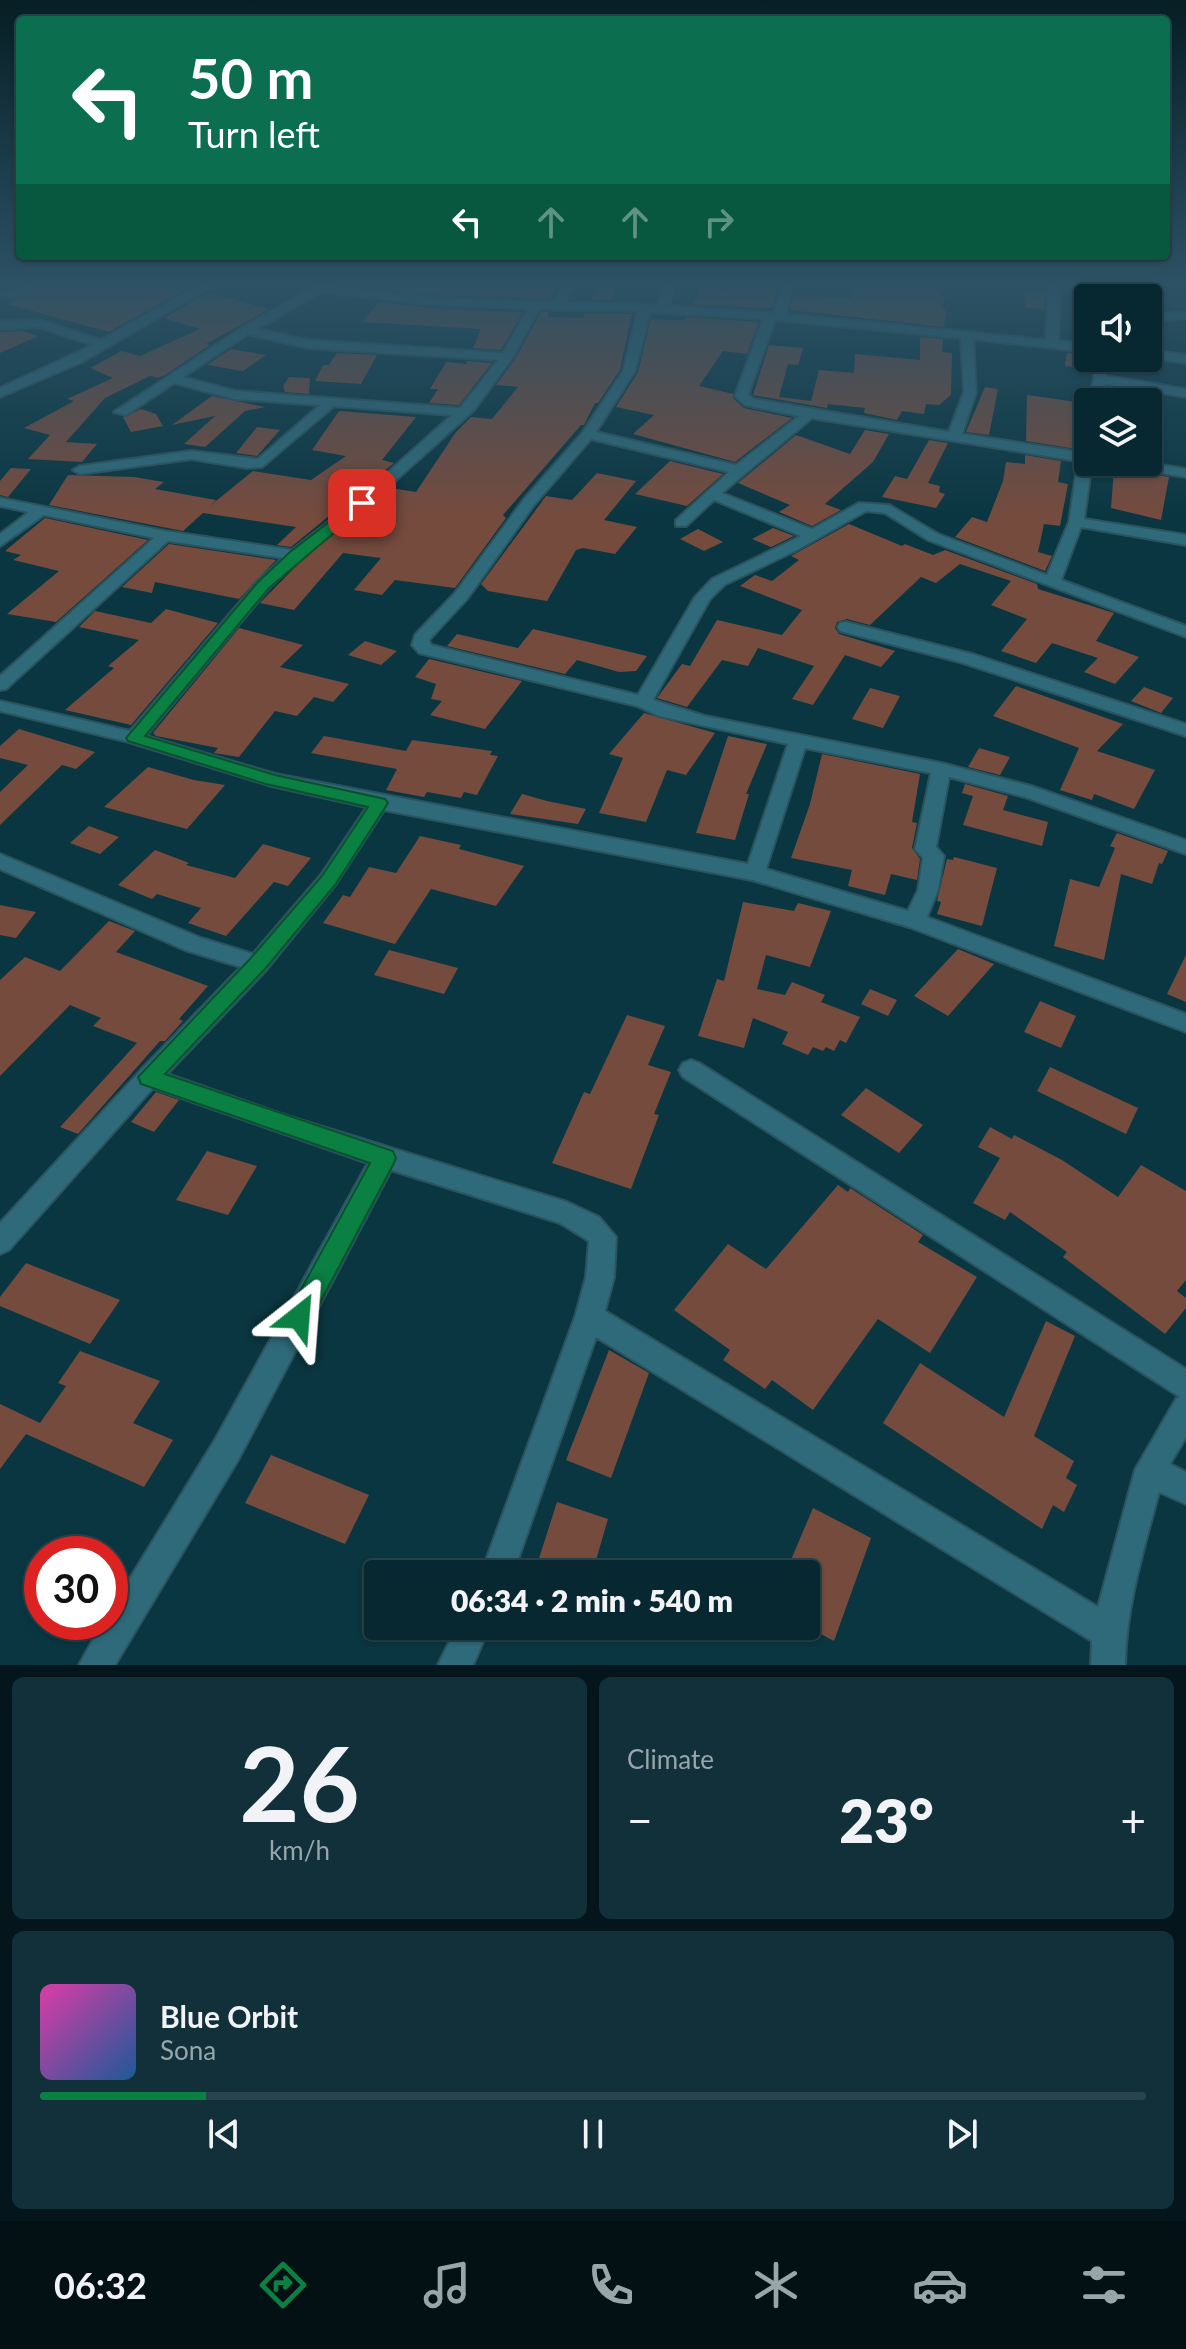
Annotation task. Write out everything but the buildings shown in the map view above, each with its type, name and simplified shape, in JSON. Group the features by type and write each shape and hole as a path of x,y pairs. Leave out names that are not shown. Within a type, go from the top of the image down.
{"street":[{"path":"0,393 70,361"},
{"path":"121,412 199,361"},
{"path":"134,738 263,585 295,555 362,503 469,407 504,361"},
{"path":"633,361 588,434 529,502 461,596 421,639 420,645 425,649 643,702 665,712 705,722 941,769 1031,792 1186,847"},
{"path":"756,361 741,396 750,402 954,438 1074,455"},
{"path":"954,438 970,392 966,361"},
{"path":"1162,362 1183,375"},
{"path":"1098,388 1100,372"},
{"path":"1100,379 1183,375"},
{"path":"172,378 235,395 461,412"},
{"path":"80,470 191,455 247,464 262,463 330,403"},
{"path":"681,523 739,470 809,414"},
{"path":"588,434 739,470"},
{"path":"1162,469 1186,473"},
{"path":"1052,583 1076,522 1084,476"},
{"path":"712,494 813,535"},
{"path":"0,502 165,536 295,555"},
{"path":"643,702 703,597 718,582 871,505 889,509 933,537 1186,632"},
{"path":"0,541 42,510"},
{"path":"1076,522 1186,540"},
{"path":"0,685 165,536"},
{"path":"846,627 966,658 1186,730"},
{"path":"0,706 134,738 272,780 755,873 915,921 1186,1023"},
{"path":"755,873 798,741"},
{"path":"915,921 928,890 934,856 925,849 941,769"},
{"path":"0,1242 149,1077 258,964 328,880 379,803"},
{"path":"0,861 193,944 258,964"},
{"path":"691,1070 1186,1385"},
{"path":"149,1077 282,1125 556,1211 590,1225 603,1237 600,1277 589,1317 502,1560"},
{"path":"96,1665 227,1449 384,1158"},
{"path":"589,1317 1109,1632"},
{"path":"1108,1665 1109,1632 1120,1578 1150,1470 1186,1409"},
{"path":"1150,1470 1186,1489"},
{"path":"455,1665 467,1640"}],"route":[{"path":"299,1317 384,1158 149,1077 258,964 328,880 379,803 272,780 134,738 263,585 295,555 362,503"}]}
